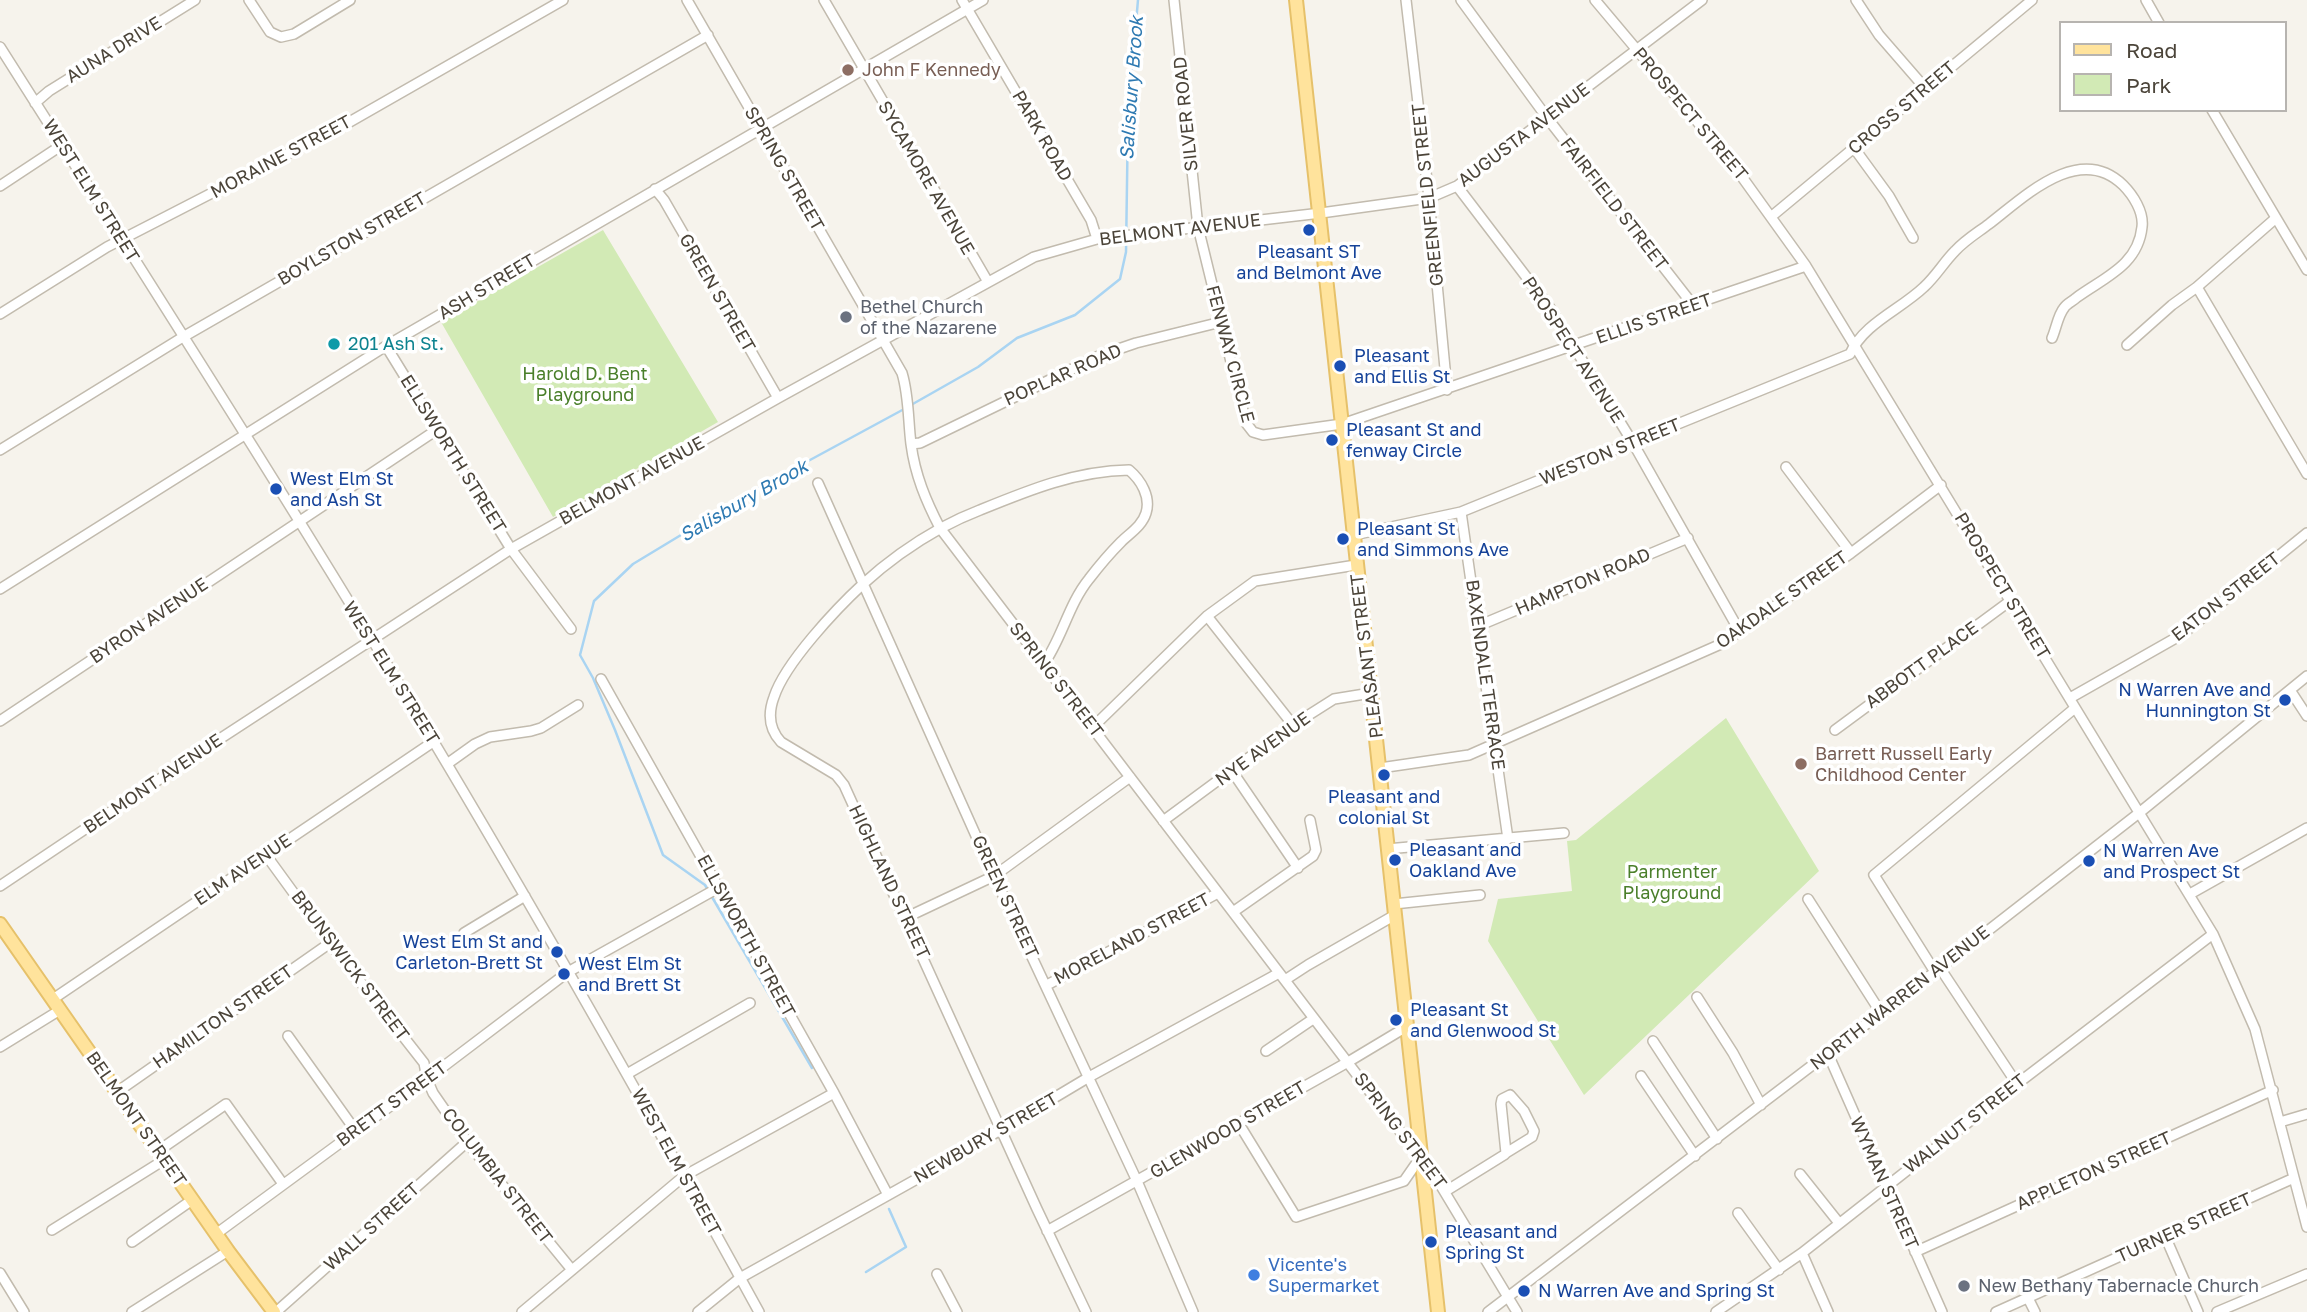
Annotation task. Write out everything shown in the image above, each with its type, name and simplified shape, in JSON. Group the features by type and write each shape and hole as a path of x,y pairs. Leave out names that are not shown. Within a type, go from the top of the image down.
{"main road":[{"name":"PLEASANT STREET","path":"1296,0 1438,1312"},
{"name":"BELMONT STREET","path":"0,924 228,1251 275,1312"}],"street":[{"name":"AUNA DRIVE","path":"36,103 49,91 195,0"},
{"path":"249,0 270,32 281,37 294,34 350,0"},
{"name":"MORAINE STREET","path":"0,314 107,247 346,124 563,0"},
{"name":"SPRING STREET","path":"687,0 902,373 908,397 911,443 920,487 940,528 1446,1191 1517,1312"},
{"name":"SYCAMORE AVENUE","path":"824,0 988,282"},
{"name":"ASH STREET","path":"0,589 386,346 863,69 965,5 983,0"},
{"name":"SILVER ROAD","path":"1174,0 1198,227"},
{"name":"GREENFIELD STREET","path":"1406,0 1429,198 1447,390"},
{"name":"FAIRFIELD STREET","path":"1461,0 1548,119 1693,305"},
{"name":"PROSPECT STREET","path":"1595,0 1772,216 1806,265 2190,894 2213,934 2255,1029 2307,1227"},
{"name":"AUGUSTA AVENUE","path":"1321,213 1429,198 1457,186 1702,0"},
{"path":"1856,0 1879,36 1925,88"},
{"path":"2146,0 2158,21"},
{"name":"CROSS STREET","path":"1772,216 2026,2"},
{"name":"PARK ROAD","path":"965,5 1091,220 1097,239"},
{"name":"BOYLSTON STREET","path":"0,450 183,337 708,35"},
{"name":"WEST ELM STREET","path":"0,47 245,435 447,764 627,1073 760,1312"},
{"path":"0,69 10,63"},
{"path":"2213,112 2307,270"},
{"path":"0,186 62,145"},
{"path":"1854,148 1889,196 1913,239"},
{"name":"WESTON STREET","path":"1354,536 1461,512 1850,354 1863,334 1922,289 1954,251 2022,196 2073,171 2090,169 2109,175 2122,183 2136,201 2143,224 2139,240 2127,262 2110,278 2083,292 2063,308 2052,338"},
{"name":"PROSPECT AVENUE","path":"1457,186 1550,308 1633,443 1740,632"},
{"name":"GREEN STREET","path":"655,189 664,200 778,398"},
{"name":"BELMONT AVENUE","path":"0,886 370,639 512,549 1034,257 1097,239 1321,213"},
{"path":"2127,345 2276,218"},
{"name":"FENWAY CIRCLE","path":"1198,227 1246,423 1253,432 1262,435 1342,424"},
{"name":"ELLIS STREET","path":"1342,424 1806,265"},
{"path":"2197,287 2307,474"},
{"name":"POPLAR ROAD","path":"911,443 920,443 1101,355 1136,343 1221,323"},
{"name":"ELLSWORTH STREET","path":"386,346 512,549 571,629"},
{"name":"BYRON AVENUE","path":"0,721 438,429"},
{"path":"1786,467 1851,553"},
{"name":"HIGHLAND STREET","path":"1043,665 1087,581 1120,543 1142,523 1147,510 1140,480 1129,470 1080,475 1027,491 940,528 863,583 822,627 789,668 774,695 770,717 774,734 786,746 836,775 844,785 1086,1312"},
{"name":"GREEN STREET","path":"818,483 994,876 1137,1181 1193,1312"},
{"name":"OAKDALE STREET","path":"1380,768 1469,755 1702,653 1740,632 1941,485"},
{"name":"BAXENDALE TERRACE","path":"1461,512 1508,838"},
{"name":"EATON STREET","path":"2070,698 2181,635 2307,533"},
{"name":"HAMPTON ROAD","path":"1478,626 1688,538"},
{"path":"1093,727 1207,616 1255,581 1356,565"},
{"name":"ABBOTT PLACE","path":"1835,730 2010,601"},
{"path":"1207,616 1293,725"},
{"name":"NORTH WARREN AVENUE","path":"1488,1312 1937,970 2139,813 2307,676"},
{"name":"ELLSWORTH STREET","path":"601,679 678,812 712,891 834,1093 888,1195"},
{"path":"2290,690 2307,716"},
{"name":"NYE AVENUE","path":"1163,821 1293,725 1334,699 1371,693"},
{"path":"447,764 490,737 531,732 578,705"},
{"path":"2017,1084 1874,875 2075,708"},
{"name":"ELM AVENUE","path":"53,999 433,742"},
{"path":"1232,772 1298,868"},
{"path":"905,918 994,876 1130,777"},
{"path":"1233,912 1313,856 1316,850 1310,820"},
{"path":"2190,894 2307,828"},
{"path":"1387,849 1564,833"},
{"name":"BRUNSWICK STREET","path":"266,855 330,943 425,1063 427,1079"},
{"name":"BRETT STREET","path":"216,1234 568,972 712,891"},
{"name":"MORELAND STREET","path":"1047,985 1218,893"},
{"path":"1394,910 1480,895"},
{"path":"464,933 524,897"},
{"path":"1808,899 1881,1013"},
{"name":"NEWBURY STREET","path":"698,1312 740,1278 1002,1130 1088,1077 1307,965 1394,910"},
{"name":"WALNUT STREET","path":"1717,1312 1802,1253 2213,934"},
{"name":"HAMILTON STREET","path":"117,1092 330,943"},
{"path":"1697,998 1733,1053 1761,1105"},
{"path":"627,1073 750,1003"},
{"path":"0,1047 60,1010"},
{"path":"1266,1051 1313,1019"},
{"name":"GLENWOOD STREET","path":"1047,1231 1240,1124 1408,1026"},
{"path":"288,1036 355,1130"},
{"path":"1653,1041 1717,1139"},
{"name":"WYMAN STREET","path":"1828,1054 1942,1312"},
{"path":"1641,1076 1695,1156"},
{"name":"COLUMBIA STREET","path":"427,1079 433,1093 467,1142 572,1270"},
{"name":"APPLETON STREET","path":"1915,1252 2273,1090"},
{"path":"522,1312 684,1175 834,1093"},
{"path":"1446,1191 1507,1153 1532,1137 1534,1131 1524,1111 1510,1095 1502,1099 1501,1104 1507,1153"},
{"path":"52,1230 161,1155 226,1104 283,1184"},
{"path":"2280,1122 2307,1114"},
{"path":"1240,1124 1296,1217 1404,1181 1420,1158"},
{"name":"WALL STREET","path":"275,1312 467,1142"},
{"path":"1800,1174 1839,1223"},
{"name":"TURNER STREET","path":"1996,1312 2294,1178"},
{"path":"132,1242 192,1200"},
{"path":"1738,1213 1779,1270"},
{"path":"2165,1236 2198,1312"},
{"path":"132,1312 228,1251"},
{"path":"1802,1253 1828,1312"},
{"path":"0,1273 24,1312"},
{"path":"2217,1312 2307,1273"},
{"path":"937,1275 957,1312"},
{"path":"2028,1298 2035,1312"}],"green space":[{"name":"Harold D. Bent Playground","path":"603,230 718,422 553,517 441,322"},
{"name":"Parmenter Playground","path":"1726,718 1819,871 1584,1095 1488,941 1498,899 1572,891 1567,841 1576,840"}],"waterway":[{"name":"Salisbury Brook","path":"911,405 978,367 1017,338 1075,315 1120,279 1126,252 1128,115 1138,0"},
{"name":"Salisbury Brook","path":"812,1068 705,885 663,855 615,730 580,655 594,601 633,564 762,486 906,408"},
{"name":"Salisbury Brook","path":"866,1272 906,1247 889,1209"}],"place":[{"name":"John F Kennedy","path":"848,70"},
{"name":"Pleasant ST and Belmont Ave","path":"1309,230"},
{"name":"Bethel Church of the Nazarene","path":"846,317"},
{"name":"201 Ash St.","path":"334,344"},
{"name":"Pleasant and Ellis St","path":"1340,366"},
{"name":"Pleasant St and fenway Circle","path":"1332,440"},
{"name":"West Elm St and Ash St","path":"276,489"},
{"name":"Pleasant St and Simmons Ave","path":"1343,539"},
{"name":"N Warren Ave and Hunnington St","path":"2285,700"},
{"name":"Barrett Russell Early Childhood Center","path":"1801,764"},
{"name":"Pleasant and colonial St","path":"1384,775"},
{"name":"Pleasant and Oakland Ave","path":"1395,860"},
{"name":"N Warren Ave and Prospect St","path":"2089,861"},
{"name":"West Elm St and Carleton-Brett St","path":"557,952"},
{"name":"West Elm St and Brett St","path":"564,974"},
{"name":"Pleasant St and Glenwood St","path":"1396,1020"},
{"name":"Pleasant and Spring St","path":"1431,1242"},
{"name":"Vicente's Supermarket","path":"1254,1275"},
{"name":"New Bethany Tabernacle Church","path":"1964,1286"},
{"name":"N Warren Ave and Spring St","path":"1524,1291"}]}
